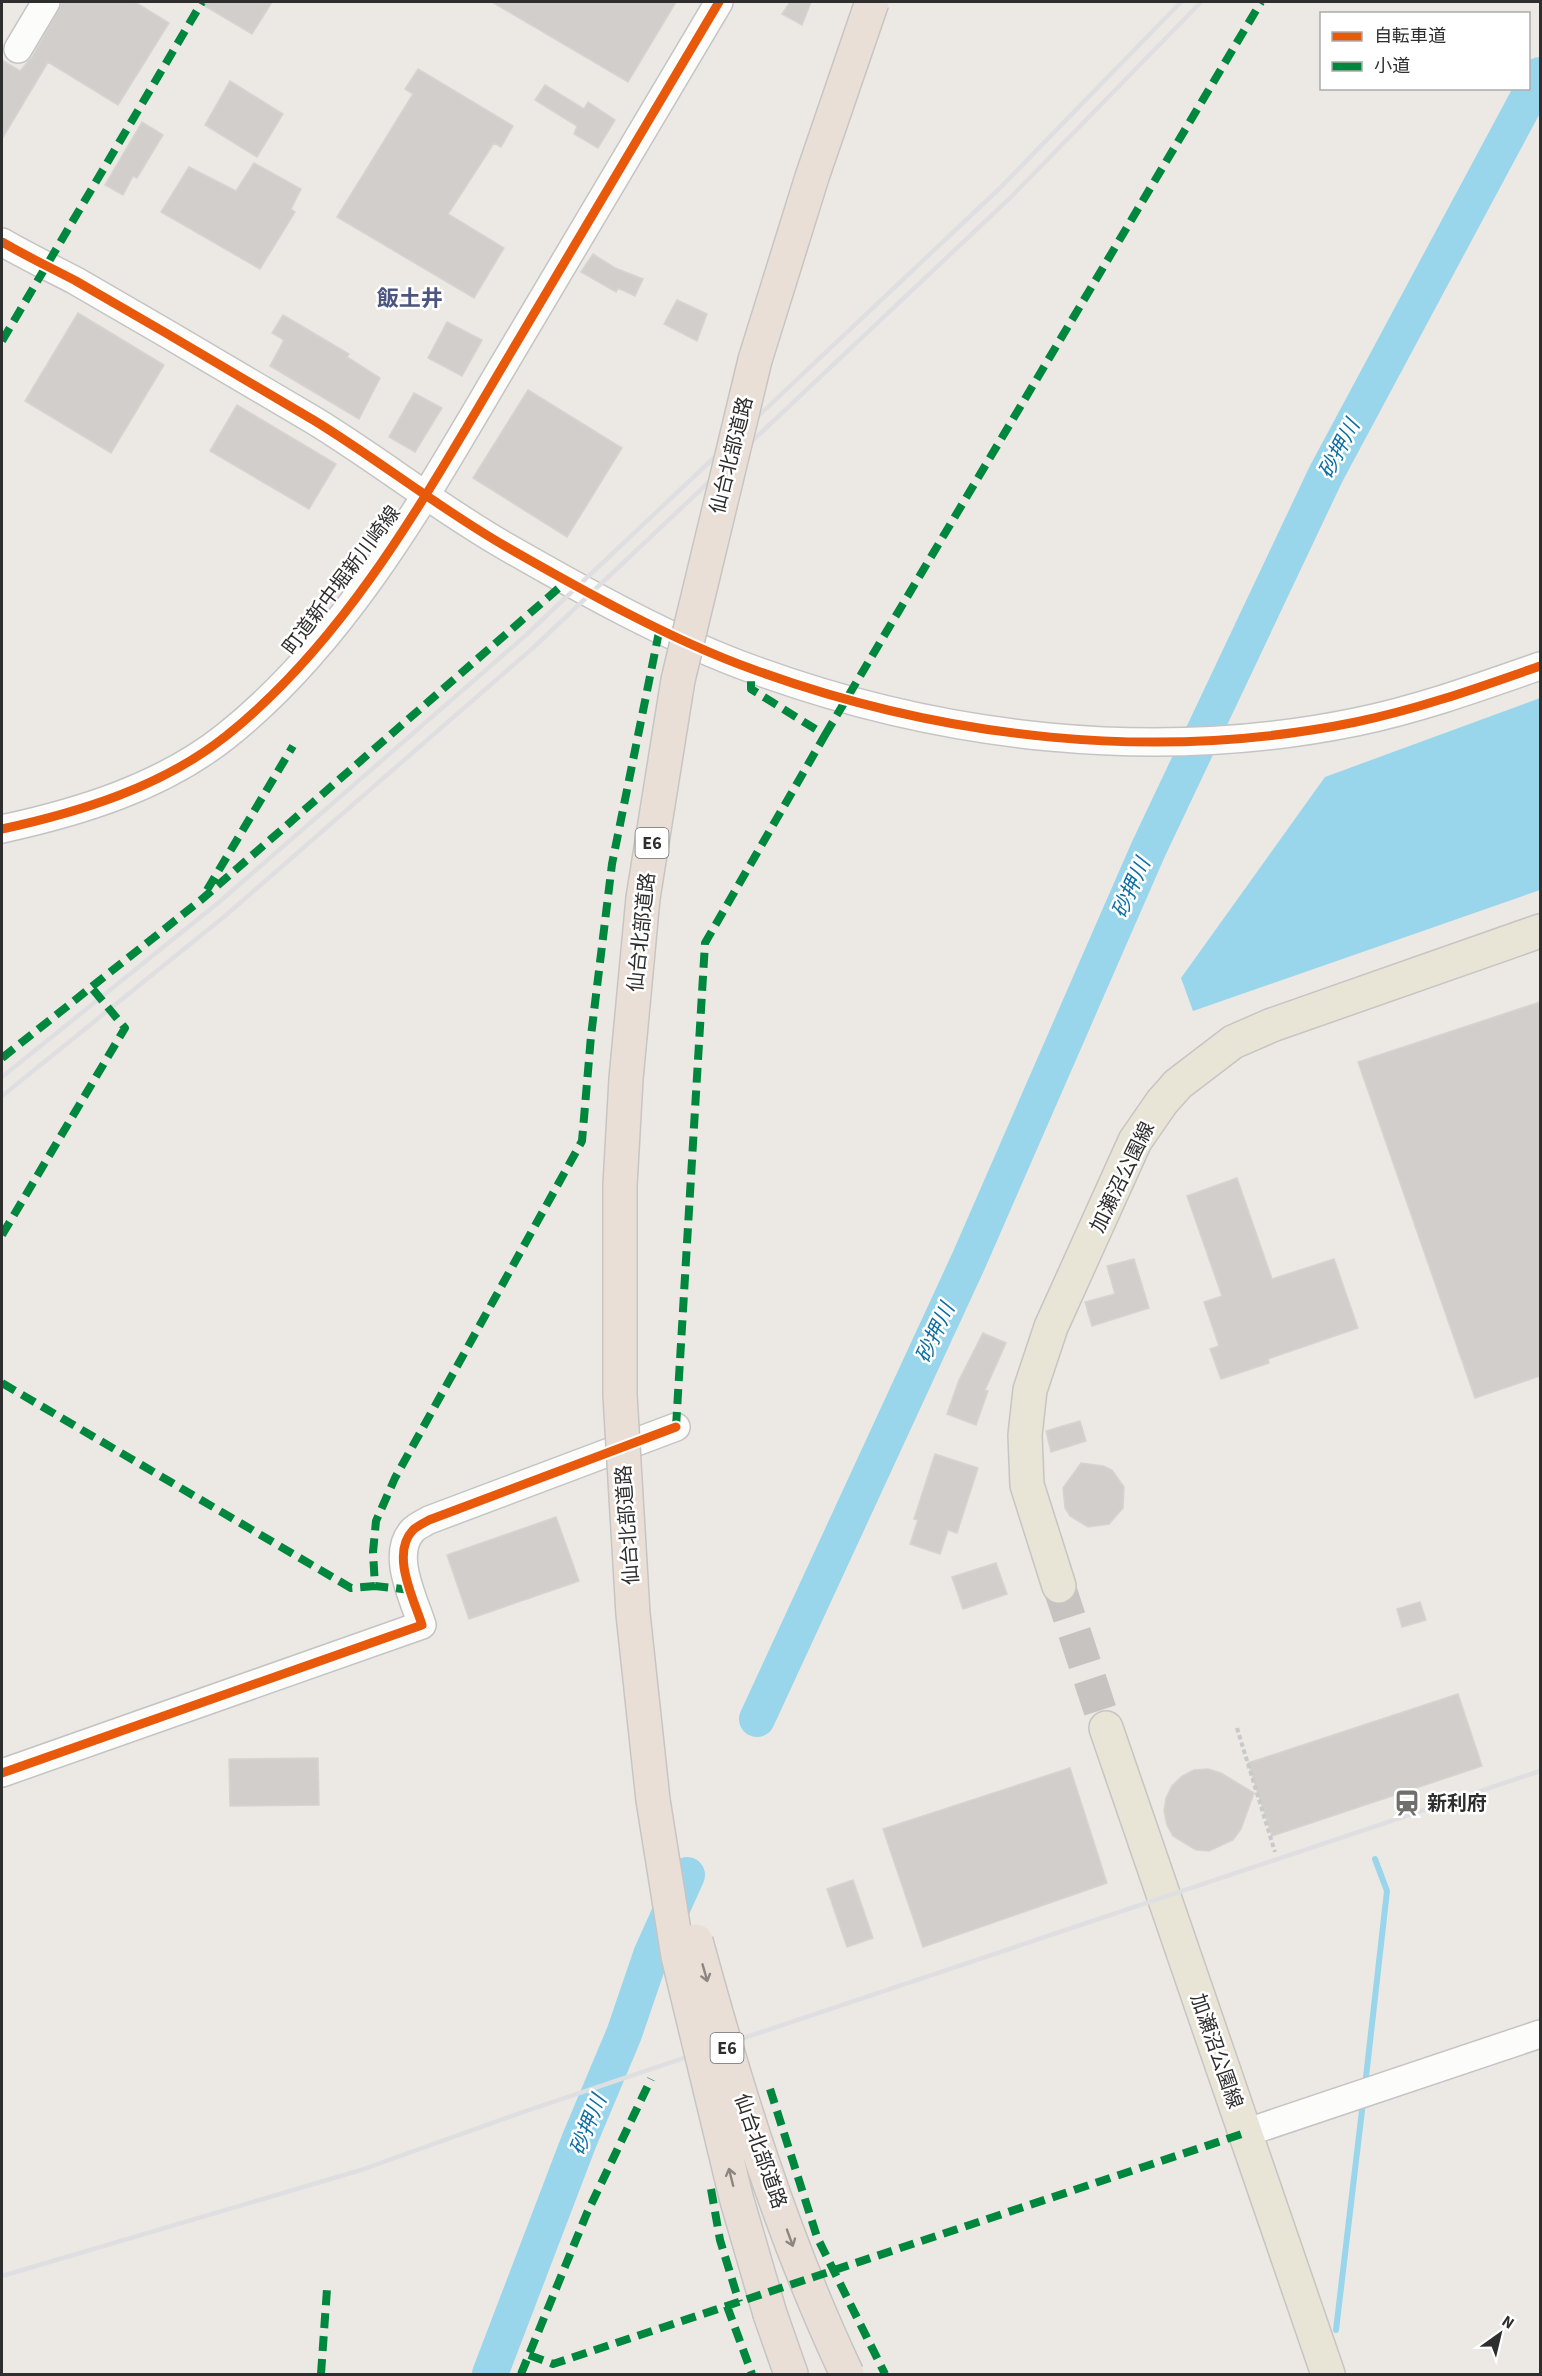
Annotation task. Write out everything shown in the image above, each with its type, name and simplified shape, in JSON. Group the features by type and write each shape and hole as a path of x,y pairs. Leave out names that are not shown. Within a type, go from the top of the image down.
{"highway":[{"name":"仙台北部道路","path":"770,2314 736,2198 678,1956 653,1800 633,1614 625,1489 620,1395 620,1185 626,1079 643,898 678,680 752,371 812,177 872,2"},
{"name":"仙台北部道路","path":"644,1711 676,1868 735,2076 804,2275 847,2374"},
{"path":"770,2314 784,2374"},
{"path":"770,2314 791,2374"}],"main road":[{"name":"加瀬沼公園線","path":"1059,1586 1027,1485 1025,1435 1030,1390 1051,1327 1135,1141 1148,1121 1178,1084 1244,1036 1540,931"},
{"name":"加瀬沼公園線","path":"1106,1728 1328,2374"}],"street":[{"path":"18,49 46,2"},
{"name":"町道新中堀新川崎線","path":"2,829 51,819 167,776 224,738 283,686 335,626 426,496 719,2"},
{"path":"2,242 45,267 70,278 319,424 493,539 568,580 697,645 751,669 846,700 952,725 1037,735 1126,741 1243,739 1345,724 1389,714 1433,703 1540,666"},
{"path":"2,1773 422,1625 404,1570 404,1546 413,1530 429,1520 676,1427"},
{"path":"1245,2133 1540,2034"}],"path":[{"path":"1237,1728 1275,1852"}],"water":[{"path":"1540,698 1540,890 1193,1011 1181,978 1325,777"}],"building":[{"path":"63,2 135,2 169,23 118,105 48,62 2,139 2,60 20,71 32,57"},
{"path":"198,2 272,2 252,34"},
{"path":"492,2 676,2 628,82"},
{"path":"790,2 811,2 802,25 782,14"},
{"path":"418,69 513,126 501,147 494,143 448,214 504,248 474,298 337,217 413,94 405,89"},
{"path":"230,81 283,114 257,157 205,125"},
{"path":"545,85 584,109 588,102 615,120 598,148 574,134 577,126 535,100"},
{"path":"142,122 163,135 137,178 133,176 123,195 105,185"},
{"path":"254,163 301,189 291,209 295,212 260,269 161,212 189,167 236,191"},
{"path":"593,254 615,268 643,279 635,296 618,288 616,292 581,272"},
{"path":"677,300 707,314 697,341 664,324"},
{"path":"78,313 164,365 111,453 25,401"},
{"path":"283,315 349,354 347,357 380,378 359,419 270,366 284,340 272,333"},
{"path":"447,322 482,340 462,376 428,358"},
{"path":"528,390 622,448 567,537 473,478"},
{"path":"414,393 442,408 415,452 389,437"},
{"path":"237,405 336,464 309,509 210,451"},
{"path":"1540,1002 1540,1376 1475,1398 1358,1062"},
{"path":"1237,1178 1272,1279 1334,1259 1358,1328 1268,1359 1269,1363 1221,1379 1210,1349 1219,1346 1204,1302 1222,1296 1187,1196"},
{"path":"1134,1259 1149,1308 1092,1326 1085,1302 1115,1294 1107,1266"},
{"path":"983,1333 1006,1343 985,1390 988,1391 976,1425 947,1414 959,1380"},
{"path":"1080,1421 1086,1441 1051,1452 1046,1431"},
{"path":"935,1454 978,1468 957,1533 948,1530 940,1554 910,1544 918,1520 914,1519"},
{"path":"1081,1463 1103,1466 1112,1470 1124,1487 1123,1508 1109,1524 1088,1527 1070,1516 1065,1508 1063,1488"},
{"path":"556,1517 579,1581 469,1619 447,1555"},
{"path":"996,1563 1007,1594 963,1609 952,1577"},
{"path":"1420,1602 1426,1620 1402,1627 1397,1609"},
{"path":"1458,1694 1482,1766 1272,1836 1248,1763"},
{"path":"318,1758 319,1805 230,1806 229,1759"},
{"path":"1070,1768 1107,1883 923,1947 883,1829"},
{"path":"1208,1769 1221,1773 1254,1793 1241,1829 1233,1840 1209,1851 1196,1850 1173,1836 1167,1825 1164,1811 1166,1798 1172,1786 1182,1776 1194,1770"},
{"path":"853,1880 873,1938 847,1947 827,1889"}],"waterway":[{"name":"砂押川","path":"757,1719 969,1260 1148,850 1326,474 1540,75"},
{"path":"1365,2086 1387,1891 1375,1859"},
{"name":"砂押川","path":"490,2374 579,2141 624,2034 651,1955 687,1875"},
{"path":"1336,2330 1363,2102"}],"tunnel":[{"path":"1059,1586 1106,1728"}],"railway":[{"path":"2,1077 218,903 525,636 1000,188 1181,2"},
{"path":"2,1096 225,916 534,647 1011,197 1201,2"},
{"path":"2,2276 361,2170 526,2111 1540,1771"}],"marked path":[{"path":"2,341 202,2"},
{"path":"825,735 1261,2"},
{"path":"2,1058 201,900 568,580"},
{"path":"411,1590 375,1586 373,1552 376,1521 395,1478 582,1141 591,1036 612,864 660,627"},
{"path":"676,1427 705,943 825,735 751,689 751,669"},
{"path":"207,890 293,746"},
{"path":"2,1235 125,1028 91,987"},
{"path":"2,1383 351,1588 375,1586"},
{"path":"521,2374 587,2213 651,2079"},
{"path":"770,2089 817,2237 885,2374"},
{"path":"529,2355 553,2364 1245,2133"},
{"path":"711,2189 720,2240 739,2302"},
{"path":"321,2374 327,2289"},
{"path":"727,2306 752,2374"}],"cycle path":[{"path":"2,829 90,806 175,770 226,736 270,697 310,655 348,609 416,511 719,2"},
{"path":"2,242 76,281 315,421 505,546 626,613 721,657 825,693 899,713 974,727 1051,737 1127,742 1204,741 1280,734 1380,717 1472,690 1540,666"},
{"path":"2,1773 422,1625 404,1564 406,1540 413,1530 429,1520 676,1427"}],"place":[{"name":"新利府","path":"1407,1803"}],"district":[{"name":"飯土井","path":"410,298"}]}
